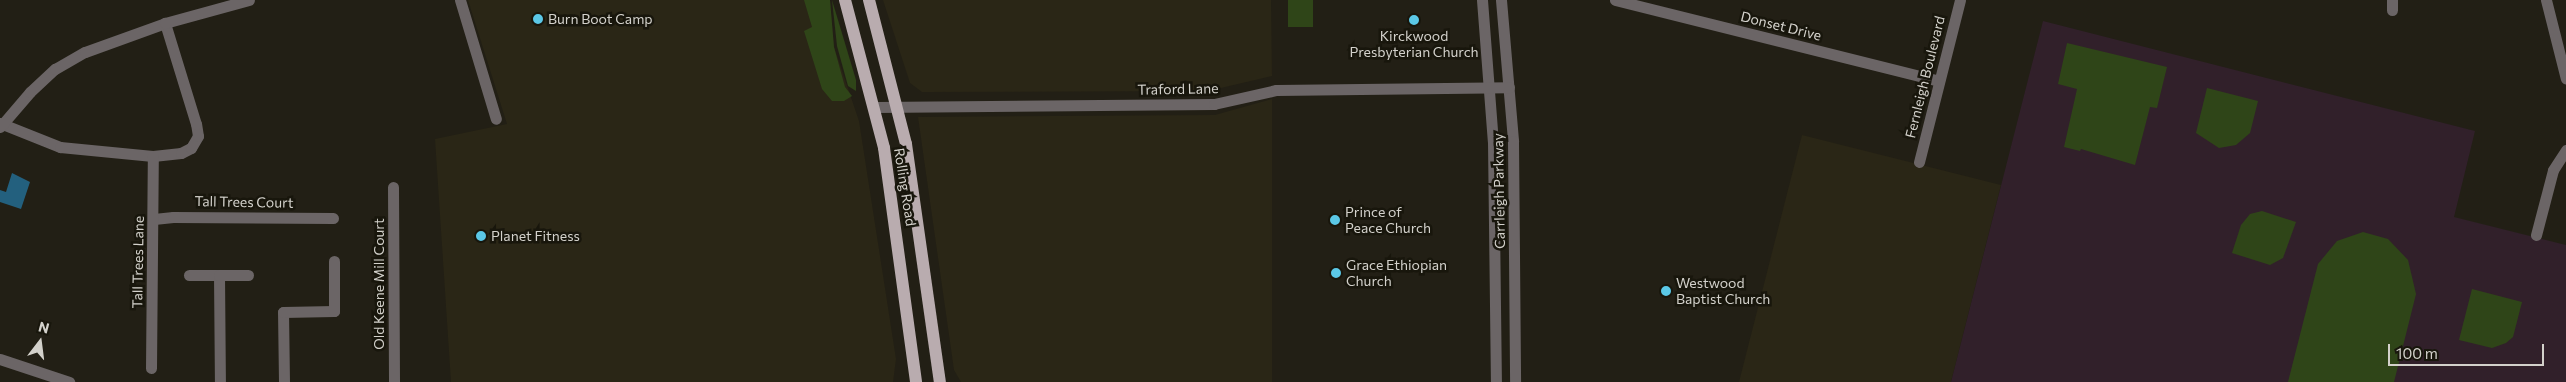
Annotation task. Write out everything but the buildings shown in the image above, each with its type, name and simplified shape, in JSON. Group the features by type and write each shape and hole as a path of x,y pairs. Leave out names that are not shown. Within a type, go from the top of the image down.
{"main road":[{"name":"Rolling Road","path":"845,0 876,108 892,199 916,382"},
{"name":"Rolling Road","path":"869,0 898,106 915,196 940,382"},
{"path":"937,362 948,382"}],"street":[{"path":"165,23 198,136 192,148 181,153 153,156 60,147 1,125 55,70 106,42 165,23 248,0"},
{"path":"460,0 496,119"},
{"name":"Carrleigh Parkway","path":"1482,0 1490,89 1495,187 1496,382"},
{"name":"Carrleigh Parkway","path":"1501,0 1509,88 1514,186 1515,382"},
{"name":"Donset Drive","path":"1615,0 1939,81"},
{"name":"Fernleigh Boulevard","path":"1919,162 1960,0"},
{"path":"2546,0 2566,79"},
{"name":"Traford Lane","path":"876,108 898,106 1214,104 1276,90 1509,88"},
{"path":"2536,235 2553,170 2566,150"},
{"name":"Tall Trees Lane","path":"151,368 154,220 153,156"},
{"name":"Old Keene Mill Court","path":"393,187 394,382"},
{"name":"Tall Trees Court","path":"154,220 173,217 333,218"},
{"path":"284,382 283,312 334,311 334,261"},
{"path":"189,275 248,275"},
{"path":"219,275 220,382"},
{"path":"0,359 69,382"}],"shaded area":[{"path":"468,0 830,0 834,47 859,121 896,359 893,382 451,382 435,139 507,124"},
{"path":"883,0 1271,0 1272,76 1208,91 922,92 910,83"},
{"path":"2043,21 2475,131 2454,217 2566,245 2566,382 1951,382"},
{"path":"1272,99 1272,382 961,382 954,370 918,117 1215,115"},
{"path":"1802,135 2001,185 1951,382 1739,382"}],"green space":[{"path":"804,0 830,0 834,47 845,87 852,96 844,101 832,101 822,89 804,31 812,27"},
{"path":"832,0 856,80 856,91 848,86 837,46"},
{"path":"1288,0 1313,0 1313,27 1288,27"},
{"path":"2067,43 2167,67 2157,108 2150,107 2135,165 2081,149 2080,151 2064,147 2077,89 2058,84"},
{"path":"2207,88 2258,101 2250,133 2236,145 2219,148 2196,133"},
{"path":"2262,211 2296,222 2283,258 2270,265 2232,253 2241,225 2250,214"},
{"path":"2363,232 2388,239 2408,260 2416,294 2394,382 2288,382 2318,264 2337,241"},
{"path":"2472,289 2522,302 2513,337 2506,343 2492,348 2459,340"}],"water":[{"path":"12,173 30,182 21,209 0,202 0,190 6,192"}],"place":[{"name":"Burn Boot Camp","path":"538,19"},
{"name":"Kirckwood Presbyterian Church","path":"1414,20"},
{"name":"Prince of Peace Church","path":"1335,220"},
{"name":"Planet Fitness","path":"481,236"},
{"name":"Grace Ethiopian Church","path":"1336,273"},
{"name":"Westwood Baptist Church","path":"1666,291"}]}
